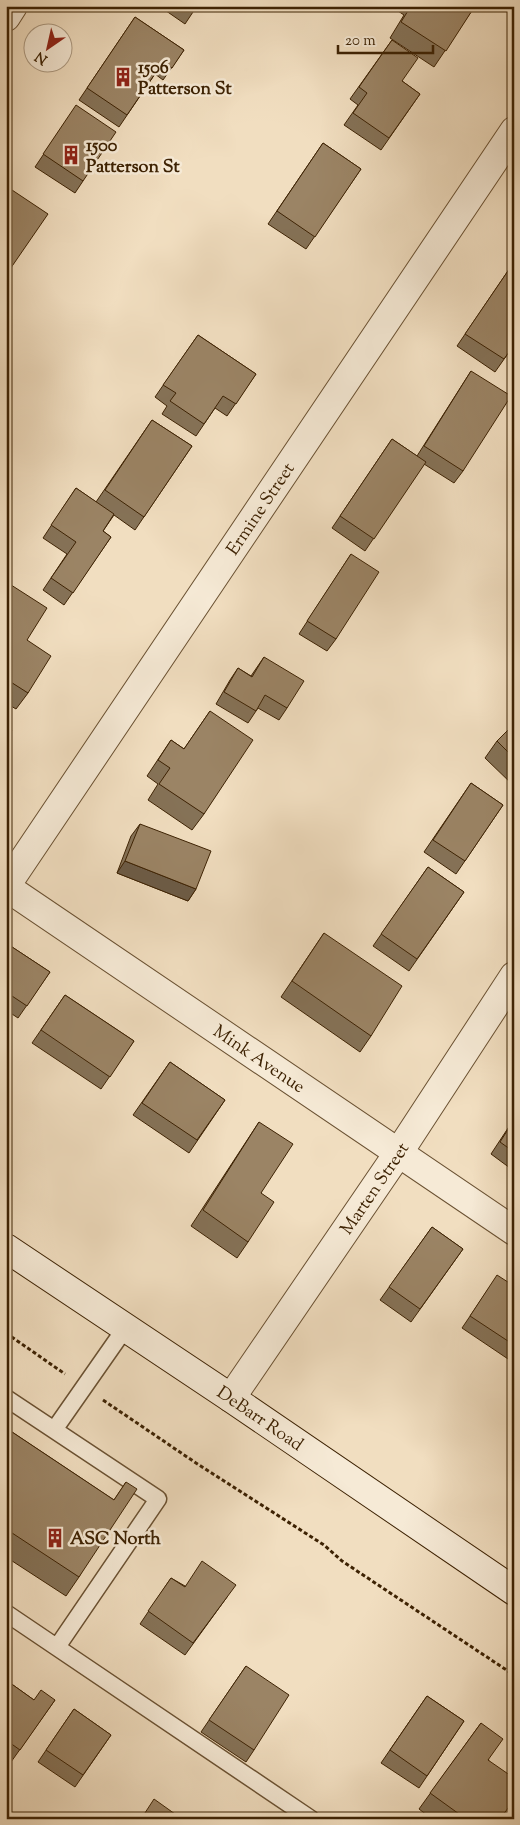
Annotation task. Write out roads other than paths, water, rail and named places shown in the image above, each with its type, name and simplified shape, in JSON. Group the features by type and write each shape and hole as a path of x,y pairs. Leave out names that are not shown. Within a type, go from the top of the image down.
{"street":[{"path":"6,17 14,6"},
{"name":"Ermine Street","path":"6,886 514,131"},
{"name":"Mink Avenue","path":"6,886 514,1231"},
{"name":"Marten Street","path":"231,1398 399,1152 514,976"},
{"name":"DeBarr Road","path":"6,1248 126,1327 514,1591"}],"lane":[{"path":"54,1430 126,1327"},
{"path":"6,1398 158,1499 57,1647"},
{"path":"6,1613 310,1819"}],"place":[{"name":"1506 Patterson St","path":"123,77"},
{"name":"1500 Patterson St","path":"71,155"},
{"name":"ASC North","path":"55,1538"}]}
